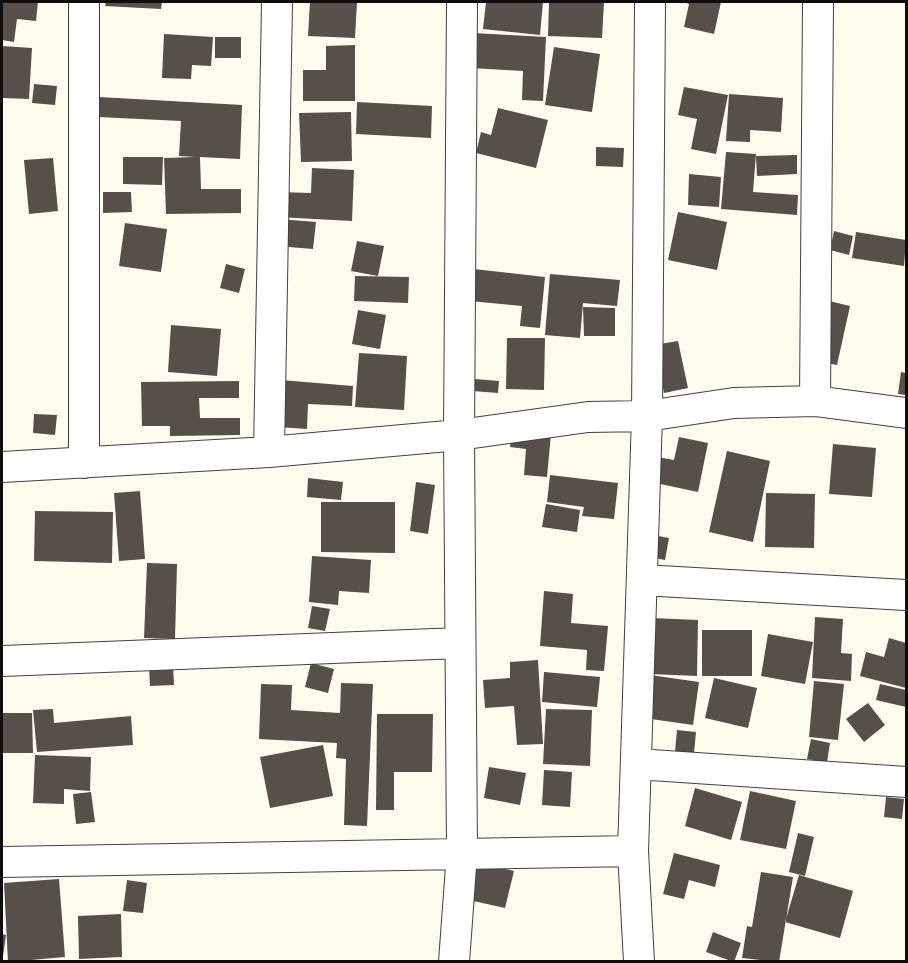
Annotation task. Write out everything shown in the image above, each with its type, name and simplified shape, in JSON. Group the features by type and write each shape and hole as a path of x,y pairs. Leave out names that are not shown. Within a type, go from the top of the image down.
{"street":[{"path":"84,2 84,463"},
{"path":"269,452 277,2"},
{"path":"454,962 462,854 459,435 462,2"},
{"path":"639,962 633,850 647,416 650,2"},
{"path":"814,401 818,2"},
{"path":"2,467 269,452 459,435 588,417 647,416 734,403 814,401 906,412"},
{"path":"642,580 906,595"},
{"path":"2,661 460,643"},
{"path":"636,764 906,782"},
{"path":"2,862 633,850"}],"building":[{"path":"2,2 38,2 36,21 17,19 14,42 2,40"},
{"path":"106,2 162,2 161,9 105,6"},
{"path":"310,2 357,2 355,38 308,36"},
{"path":"486,2 543,2 540,35 483,29"},
{"path":"549,2 604,2 602,38 548,36"},
{"path":"683,2 721,2 714,34 684,27 689,4"},
{"path":"473,33 546,37 543,101 522,100 523,71 471,68"},
{"path":"164,34 213,37 211,66 192,65 191,79 162,78"},
{"path":"215,37 241,37 241,58 215,58"},
{"path":"355,45 355,101 303,101 303,70 326,70 326,46"},
{"path":"2,46 32,48 29,99 2,98"},
{"path":"554,47 600,54 592,112 545,105"},
{"path":"34,84 57,86 55,105 32,103"},
{"path":"684,87 728,95 716,154 691,149 697,119 678,115"},
{"path":"729,94 783,98 781,132 750,130 750,142 726,141"},
{"path":"99,97 242,105 240,159 200,157 201,189 241,189 241,213 166,214 164,158 195,157 179,156 181,121 98,117"},
{"path":"357,102 432,106 431,138 356,134"},
{"path":"498,108 548,120 536,168 476,153 481,132 491,135"},
{"path":"351,112 352,161 301,162 299,113"},
{"path":"596,147 624,148 623,167 596,166"},
{"path":"726,152 756,154 753,192 798,195 797,215 721,209"},
{"path":"797,155 797,174 757,176 756,156"},
{"path":"123,157 163,157 162,185 123,184"},
{"path":"53,158 58,211 29,214 24,160"},
{"path":"312,168 354,170 352,221 278,217 279,192 311,193"},
{"path":"689,174 721,177 719,207 688,205"},
{"path":"103,192 131,192 132,212 103,213"},
{"path":"678,212 727,222 717,270 668,260"},
{"path":"279,219 316,222 313,249 277,246"},
{"path":"125,223 167,229 161,272 119,266"},
{"path":"834,231 853,236 849,255 830,250"},
{"path":"856,232 906,240 904,266 852,258"},
{"path":"357,241 384,246 378,276 351,271"},
{"path":"226,264 245,269 239,293 220,288"},
{"path":"474,269 545,277 540,328 520,326 522,306 470,301"},
{"path":"550,274 620,280 617,306 583,303 580,338 545,335"},
{"path":"355,276 409,277 408,303 354,301"},
{"path":"829,301 850,306 837,365 816,361"},
{"path":"583,307 615,308 615,336 584,336"},
{"path":"358,310 386,315 380,349 352,344"},
{"path":"171,325 221,329 217,376 168,372"},
{"path":"507,338 545,338 544,390 506,389"},
{"path":"678,341 688,388 664,393 654,345"},
{"path":"359,353 407,356 404,410 355,407"},
{"path":"901,372 906,373 906,395 898,394"},
{"path":"475,379 499,381 498,393 473,391"},
{"path":"281,380 353,386 352,406 308,404 307,429 278,427"},
{"path":"239,381 239,398 199,398 200,418 240,418 240,435 170,436 170,426 142,426 141,382"},
{"path":"34,414 57,415 55,435 33,433"},
{"path":"513,419 552,423 547,477 524,475 526,449 510,447"},
{"path":"679,437 708,443 698,492 646,481 651,456 674,460"},
{"path":"833,444 876,448 872,497 829,494"},
{"path":"727,451 770,461 753,542 709,532"},
{"path":"550,475 618,483 614,519 582,516 584,507 547,502"},
{"path":"308,478 343,482 341,500 307,497"},
{"path":"416,482 435,485 428,534 410,531"},
{"path":"140,491 145,559 119,561 114,493"},
{"path":"766,493 815,494 814,548 765,547"},
{"path":"321,502 395,502 395,553 321,552"},
{"path":"546,504 580,510 577,532 542,527"},
{"path":"35,511 113,512 112,563 34,561"},
{"path":"648,534 669,538 665,560 644,556"},
{"path":"312,556 371,560 369,593 339,591 338,605 309,602"},
{"path":"147,563 177,564 175,639 144,638"},
{"path":"544,591 573,594 571,623 608,626 604,671 586,670 587,650 540,646"},
{"path":"312,606 330,609 325,631 308,628"},
{"path":"815,617 843,619 841,653 852,654 851,681 812,678"},
{"path":"652,618 698,620 697,676 650,674"},
{"path":"702,630 752,630 752,676 702,676"},
{"path":"768,634 813,642 805,684 761,676"},
{"path":"889,638 906,643 906,688 860,676 866,652 884,657"},
{"path":"538,660 543,744 517,745 514,706 485,708 483,680 510,678 510,662"},
{"path":"311,663 334,669 328,693 305,687"},
{"path":"173,665 174,685 150,686 149,666"},
{"path":"544,672 600,677 597,707 542,702"},
{"path":"650,675 699,682 693,725 644,718"},
{"path":"714,678 757,688 748,728 705,718"},
{"path":"814,681 844,684 838,740 809,737"},
{"path":"341,683 373,684 367,826 344,825 346,759 336,758 337,743 259,739 261,684 292,685 291,710 340,713"},
{"path":"880,684 906,690 906,707 876,700"},
{"path":"868,703 885,725 864,742 846,719"},
{"path":"53,709 54,723 131,716 133,745 37,752 33,710"},
{"path":"546,709 592,710 590,766 543,764"},
{"path":"2,713 32,713 33,753 2,753"},
{"path":"377,714 433,714 432,772 394,772 394,810 376,810"},
{"path":"677,730 696,732 694,753 675,751"},
{"path":"811,739 830,743 827,762 807,759"},
{"path":"323,745 333,796 270,808 260,757"},
{"path":"35,755 91,757 90,791 64,789 64,804 33,803"},
{"path":"489,767 526,773 520,805 484,798"},
{"path":"544,770 572,772 570,807 542,805"},
{"path":"695,788 742,802 731,840 685,826"},
{"path":"750,791 796,801 786,849 740,840"},
{"path":"91,792 95,822 76,824 73,794"},
{"path":"886,797 904,799 902,819 884,817"},
{"path":"798,833 814,837 805,876 789,872"},
{"path":"674,853 720,865 715,887 689,880 684,899 663,894"},
{"path":"469,860 514,871 505,908 460,898"},
{"path":"761,872 793,877 779,962 742,958 747,926 752,927"},
{"path":"799,875 853,891 840,938 785,922"},
{"path":"59,879 65,957 8,962 4,883"},
{"path":"127,880 147,883 143,913 123,911"},
{"path":"121,914 122,957 79,959 78,916"},
{"path":"713,932 741,943 734,962 706,952"},
{"path":"2,934 6,935 3,956 2,956"}]}
